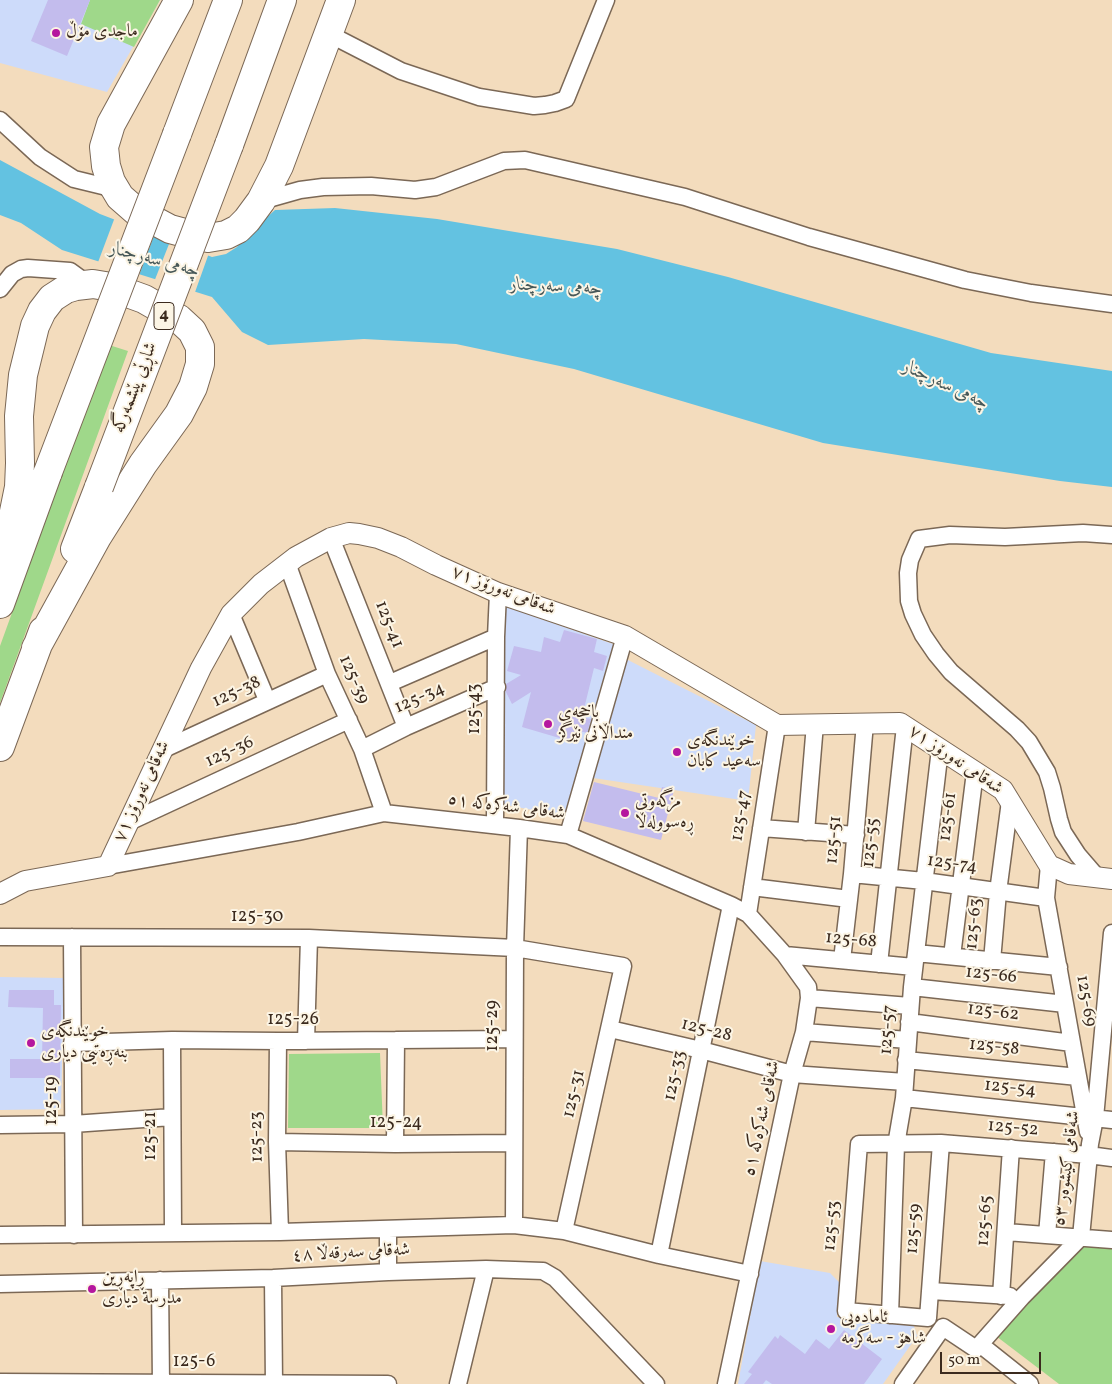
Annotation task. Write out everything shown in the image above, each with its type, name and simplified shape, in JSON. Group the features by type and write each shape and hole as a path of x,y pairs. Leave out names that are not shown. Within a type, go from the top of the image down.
{"highway":[{"path":"178,0 107,134 104,147 106,166 115,189 126,203 152,221 183,233 208,238 226,235 238,229 261,201 279,166 341,0"},
{"path":"0,604 48,472 228,0"},
{"name":"شاڕێی پێشمەرگە","path":"0,747 36,648 229,146 282,0"},
{"path":"0,581 19,487 19,428 24,367 35,326 42,311 52,298 66,289 84,285 111,286 144,299 180,319 192,331 201,353 200,364 193,387 179,414 112,511 36,648"}],"street":[{"path":"329,34 401,71 479,97 534,106 544,105 566,99 606,0"},
{"path":"0,120 40,156 74,179 115,189"},
{"path":"261,201 300,190 323,187 371,186 415,190 436,187 504,161 525,160 685,197 833,244 965,280 1031,293 1112,304"},
{"path":"0,289 12,274 21,269 28,268 70,271 81,279 84,285"},
{"name":"شەقامی نەورۆز ٧١","path":"108,866 201,668 231,614 260,584 287,563 331,538 349,533 378,538 498,592 624,636 776,724 900,723 1003,790 1049,865"},
{"path":"1104,878 1074,850 1063,832 1047,772 1029,742 951,672 923,634 909,601 908,574 910,560 919,539 950,535 1005,537 1083,533 1112,535"},
{"name":"125-41","path":"331,538 406,726"},
{"name":"125-39","path":"287,563 327,674 362,749 384,813"},
{"name":"125-43","path":"495,825 498,592"},
{"path":"231,614 267,700"},
{"path":"568,835 624,636"},
{"path":"390,683 496,637"},
{"name":"125-38","path":"164,749 327,674"},
{"name":"125-34","path":"362,749 406,726 497,687"},
{"name":"125-36","path":"129,822 348,720"},
{"name":"125-51","path":"842,960 856,835 865,723"},
{"name":"125-47","path":"748,914 776,724"},
{"path":"806,832 815,724"},
{"name":"125-55","path":"878,964 905,726"},
{"name":"125-57","path":"890,1315 896,1145 904,1090 912,987 940,749"},
{"name":"125-61","path":"952,956 975,772"},
{"name":"125-63","path":"992,960 998,892 1010,801"},
{"name":"شەقامی شەکرەکە ٥١","path":"108,866 298,832 384,813 568,835 748,914 785,955 808,987 809,998 804,1032 792,1074 726,1384"},
{"name":"125-29","path":"514,1225 514,948 519,828"},
{"path":"761,828 856,835"},
{"path":"1049,865 1069,874 1104,878"},
{"name":"125-69","path":"1049,865 1046,898 1078,1077 1090,1117 1089,1149"},
{"path":"0,894 25,881 108,866"},
{"name":"125-74","path":"852,874 924,881 1046,898"},
{"path":"752,887 849,899"},
{"name":"125-33","path":"659,1254 731,905"},
{"name":"شەقامی کیشوەر ٥٣","path":"1090,1117 1112,933"},
{"name":"125-19","path":"72,937 74,1235"},
{"name":"125-30","path":"0,938 309,938 514,948 623,966"},
{"path":"306,1041 309,938"},
{"name":"125-68","path":"785,955 878,964 952,956 1059,967"},
{"name":"125-31","path":"564,1231 623,966"},
{"name":"125-66","path":"912,987 1065,1004"},
{"path":"809,998 910,1006"},
{"name":"125-62","path":"909,1022 1072,1043"},
{"name":"125-28","path":"610,1029 792,1074 904,1090"},
{"path":"804,1032 908,1040"},
{"name":"125-26","path":"72,1044 172,1040 514,1039"},
{"name":"125-21","path":"172,1040 173,1232"},
{"path":"395,1144 396,1040"},
{"name":"125-23","path":"278,1041 277,1142 280,1232"},
{"name":"125-58","path":"906,1060 1078,1077"},
{"name":"125-54","path":"904,1090 1112,1120"},
{"path":"0,1125 73,1124 172,1117"},
{"name":"125-24","path":"277,1142 395,1144 514,1143"},
{"name":"125-52","path":"859,1144 941,1143 1054,1152 1089,1149 1112,1158"},
{"name":"125-59","path":"928,1318 941,1143"},
{"name":"125-53","path":"859,1144 846,1310 890,1315"},
{"name":"125-65","path":"1001,1296 1011,1148"},
{"name":"شەقامی کیشوەر ٥٣","path":"981,1345 1022,1297 1081,1237 1089,1149"},
{"path":"1047,1235 1054,1152"},
{"path":"0,1235 280,1232 514,1225 564,1231 750,1274"},
{"path":"388,1229 388,1272"},
{"path":"1006,1232 1112,1240"},
{"path":"458,1384 486,1269"},
{"name":"شەقامی سەرقەڵا ٤٨","path":"0,1284 273,1278 486,1269 543,1271 555,1278 656,1384"},
{"path":"273,1278 274,1384"},
{"path":"160,1280 161,1383"},
{"path":"931,1291 1022,1297"},
{"path":"890,1315 928,1318 937,1335"},
{"path":"903,1384 943,1326 976,1349 981,1345 1030,1384"},
{"name":"125-6","path":"0,1382 388,1384"}],"shaded area":[{"path":"0,0 160,0 107,92 0,63"},
{"name":"باخچەی منداڵانی نێرگز","path":"504,606 616,645 569,817 501,804"},
{"name":"خوێندنگەی سەعید کابان","path":"626,659 756,725 748,801 593,778"},
{"name":"خوێندنگەی بنەڕەتیی دیاری","path":"0,977 64,978 61,1109 0,1110"},
{"name":"ئامادەیی شاهۆ - سەگرمە","path":"760,1261 830,1273 840,1283 837,1317 913,1323 917,1336 883,1384 738,1384"}],"green space":[{"path":"90,0 160,0 134,47 81,24"},
{"path":"109,345 128,351 0,703 0,646"},
{"path":"380,1053 383,1128 288,1128 289,1054"},
{"path":"1084,1242 1112,1245 1112,1384 1059,1384 996,1336"}],"water":[{"name":"چەمی سەرچنار","path":"0,160 100,214 212,257 226,254 237,247 246,236 275,210 335,208 437,219 617,249 728,277 991,353 1112,371 1112,487 1060,481 823,443 574,369 456,344 364,339 268,345 242,332 212,297 62,250 21,223 0,215"}],"pier":[{"path":"115,217 155,233 138,278 97,265"},
{"path":"171,239 209,253 194,295 154,282"}],"building":[{"name":"ماجدی مۆڵ","path":"48,0 90,0 67,56 31,41"},
{"path":"564,630 597,639 594,652 607,656 603,671 594,668 582,717 591,719 587,733 576,730 573,742 522,727 531,692 512,704 506,692 506,684 521,675 507,671 514,646 541,652 544,637 560,642"},
{"name":"مزگەوتی ڕەسوولەڵا","path":"594,782 659,798 662,787 674,790 661,840 583,821"},
{"path":"9,990 54,990 54,1005 61,1005 60,1078 10,1078 10,1059 42,1059 43,1008 8,1007"},
{"path":"844,1330 882,1359 864,1384 772,1384 766,1380 763,1384 744,1384 752,1374 748,1372 775,1336 778,1339 780,1335 805,1354 816,1339 829,1349"}],"place":[{"name":"ماجدی مۆڵ","path":"56,33"},
{"name":"باخچەی منداڵانی نێرگز","path":"548,724"},
{"name":"خوێندنگەی سەعید کابان","path":"677,752"},
{"name":"مزگەوتی ڕەسوولەڵا","path":"625,813"},
{"name":"خوێندنگەی بنەڕەتیی دیاری","path":"31,1043"},
{"name":"ڕاپەڕین مدرسة ديارى","path":"92,1289"},
{"name":"ئامادەیی شاهۆ - سەگرمە","path":"831,1329"}]}
